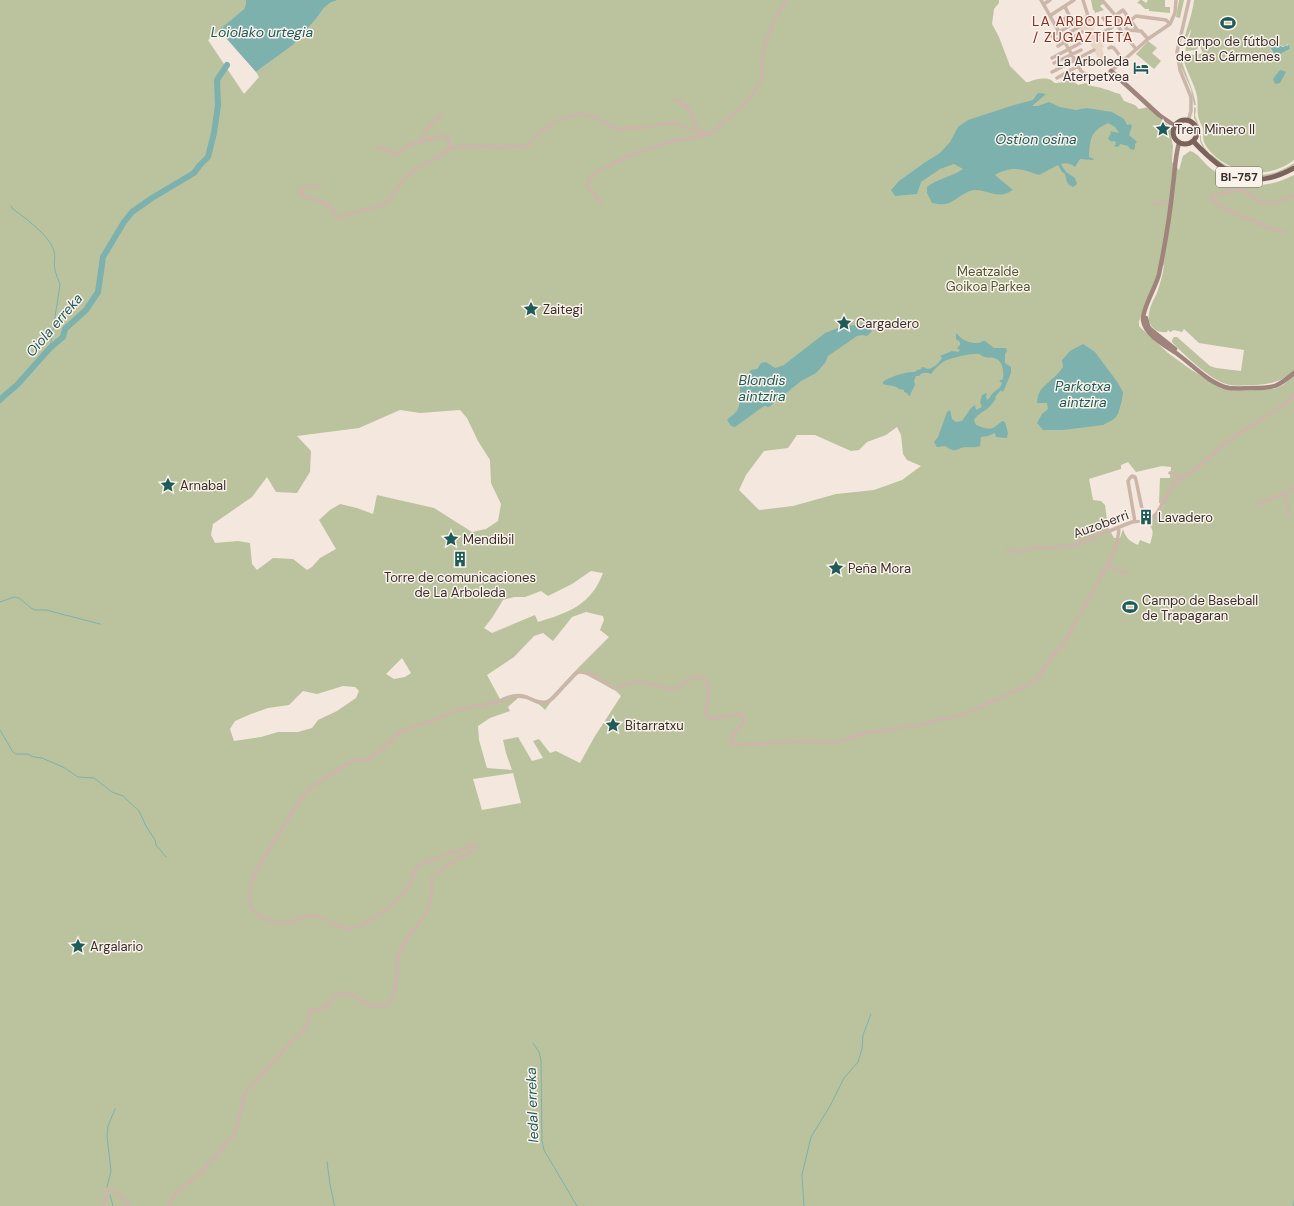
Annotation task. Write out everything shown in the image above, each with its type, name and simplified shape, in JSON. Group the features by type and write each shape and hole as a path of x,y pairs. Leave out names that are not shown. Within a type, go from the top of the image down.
{"main road":[{"path":"1181,121 1188,121 1195,125 1197,135 1193,141 1187,144 1179,143 1173,133 1175,126 1181,121"},
{"name":"BI-757","path":"1193,141 1216,164 1239,177 1267,179 1278,176 1294,168"}],"street":[{"path":"602,203 599,202 594,193 587,187 590,177 595,173 634,155 661,145 706,135 743,106 760,83 764,48 771,27 786,0"},
{"path":"1041,0 1078,66 1084,74 1088,75 1105,75 1110,72 1148,39 1170,24 1175,13 1176,0"},
{"path":"1044,4 1050,0"},
{"path":"1050,15 1074,0"},
{"path":"1102,0 1119,21 1129,30 1141,31 1148,39"},
{"path":"1188,121 1191,111 1191,98 1180,70 1177,52 1189,0"},
{"path":"1083,1 1089,19"},
{"path":"1055,41 1080,26 1069,15 1065,7"},
{"path":"1115,16 1123,10 1138,31"},
{"path":"1056,25 1065,21 1064,19 1069,15"},
{"path":"1131,20 1136,16 1166,20 1170,24"},
{"path":"1103,18 1111,28"},
{"path":"1098,35 1111,28 1119,21"},
{"path":"1052,36 1076,22"},
{"path":"1116,24 1136,49"},
{"path":"1058,46 1082,32"},
{"path":"1052,58 1088,39"},
{"path":"1078,44 1088,62"},
{"path":"1109,48 1114,48 1123,60"},
{"path":"1054,64 1081,50"},
{"path":"1052,72 1094,50"},
{"path":"1057,78 1085,62 1092,64 1104,64 1110,72 1159,115 1175,126"},
{"path":"1077,80 1088,75"},
{"path":"675,100 680,102 688,109 698,128 706,135"},
{"path":"421,142 422,136 434,120 442,114"},
{"path":"322,186 304,187 298,192 302,196 326,204 332,209 336,216 340,217 384,204 408,175 436,159 450,148 467,146 528,146 537,135 554,122 569,116 581,114 597,118 616,129 648,127 669,123 679,124 706,135"},
{"path":"377,147 396,154 410,145 439,136 446,136 448,138 450,148"},
{"path":"1179,143 1175,160 1171,202 1159,276 1143,317 1144,325 1148,331 1161,343 1219,385 1232,388 1275,387 1294,374"},
{"path":"1283,231 1275,230 1232,212 1214,203 1210,198 1212,196 1241,190 1250,194 1256,200 1265,203 1278,202 1294,196"},
{"path":"1154,203 1171,202"},
{"name":"Auzoberri","path":"1007,550 1019,552 1036,547 1067,547 1119,527 1135,522 1149,520 1157,513 1175,482 1181,477 1195,470 1217,450 1243,431 1288,402 1294,394"},
{"path":"1170,473 1181,477"},
{"path":"1135,522 1128,482 1132,476 1136,480 1143,521"},
{"path":"1256,505 1294,488"},
{"path":"1285,493 1288,515"},
{"path":"168,1206 174,1195 204,1169 232,1138 237,1128 244,1094 304,1029 308,1022 310,1011 324,1008 332,997 337,994 346,993 353,995 368,1005 374,1006 384,1005 390,1001 394,991 398,958 404,941 426,912 432,893 432,877 451,862 475,849 476,847 474,844 469,845 459,851 448,853 437,859 430,860 422,864 415,870 410,884 405,892 390,906 363,925 347,928 310,915 286,923 265,919 251,909 249,896 250,885 263,859 301,798 345,764 356,760 366,760 376,754 401,731 429,722 457,710 520,696 546,703 553,698 576,673 581,671 587,672 614,688 634,682 640,682 671,688 677,687 696,676 701,677 705,680 709,690 706,706 707,716 710,719 738,714 744,717 742,725 731,738 732,743 738,745 803,741 834,743 861,734 924,724 945,718 956,717 974,711 1020,689 1030,684 1039,676 1051,657 1063,645 1108,564 1119,536 1119,527"},
{"path":"1108,564 1126,574"},
{"path":"106,1206 106,1193 107,1190 110,1190 120,1195 130,1206"}],"green space":[{"name":"Meatzalde Goikoa Parkea","path":"0,0 246,0 244,9 208,40 244,94 259,77 256,72 293,45 324,8 330,3 338,0 999,0 999,3 994,9 992,24 999,37 1010,66 1026,82 1037,79 1049,79 1054,83 1073,81 1078,85 1086,83 1091,86 1120,94 1124,101 1135,105 1139,109 1149,107 1169,126 1173,146 1172,162 1179,170 1183,156 1190,151 1196,154 1209,167 1219,174 1229,180 1240,183 1261,185 1283,180 1294,175 1294,371 1284,378 1271,383 1236,386 1220,382 1198,366 1172,342 1174,337 1177,337 1210,366 1216,368 1241,371 1244,350 1199,343 1184,329 1182,332 1174,330 1170,332 1168,330 1167,332 1159,332 1153,328 1149,321 1149,313 1157,293 1164,265 1158,270 1139,321 1139,326 1168,353 1190,369 1221,388 1237,391 1274,389 1283,385 1294,375 1294,1206 0,1206","holes":["400,410 420,413 460,410 467,418 478,441 490,460 491,483 501,504 498,521 486,529 472,532 434,508 377,495 373,514 340,504 330,510 319,520 336,549 320,558 312,567 307,570 293,559 273,558 257,570 252,564 250,543 238,541 215,543 211,535 213,524 252,497 267,477 276,492 297,493 310,472 311,451 297,436 359,428","897,427 901,435 903,454 907,460 921,466 902,480 874,490 836,494 793,506 759,510 739,490 746,475 764,451 788,448 797,435 815,435 851,451 859,450 867,442 886,435","1128,462 1136,472 1162,466 1171,467 1170,478 1160,478 1159,503 1164,505 1156,516 1147,522 1153,532 1150,544 1140,540 1138,545 1128,539 1123,529 1120,538 1114,538 1108,527 1105,505 1101,501 1093,500 1089,479 1121,469 1121,465","591,571 603,573 592,593 569,611 538,622 535,615 492,633 484,628 503,600 514,597 525,597 541,591 548,596 572,584","586,612 603,616 604,620 600,630 609,637 549,699 535,699 518,694 500,699 487,675 514,657 534,636 543,633 553,641 572,617","402,658 411,673 405,677 394,679 386,674","581,672 616,691 621,696 595,736 580,763 556,751 550,753 539,739 533,741 543,758 532,761 518,737 503,740 512,770 487,768 479,740 478,726 490,718 510,711 508,707 518,698 533,701 545,710","343,686 355,687 359,691 356,698 337,711 318,720 312,728 298,732 278,732 261,737 234,741 230,729 235,721 268,708 289,705 303,691 317,694","513,773 521,803 482,810 473,779"]},
{"path":"1091,0 1101,0 1104,3 1100,6 1104,10 1095,13"},
{"path":"1140,0 1146,3 1148,0 1165,0 1165,7 1170,7 1170,13 1149,11 1149,9 1145,9 1137,3"},
{"path":"1179,0 1184,0 1180,18 1176,17"},
{"path":"1194,0 1294,0 1294,160 1285,166 1266,172 1245,171 1226,164 1217,158 1206,146 1203,129 1198,117 1197,96 1183,56 1185,54 1196,55 1203,53 1199,45 1197,50 1185,51 1191,29 1182,49","holes":["1273,44 1277,47 1280,45 1285,47 1288,44 1290,49 1282,53 1273,54 1270,48"]},
{"path":"1148,41 1157,48 1152,53 1161,61 1154,69 1136,54"},
{"path":"1179,53 1193,91 1196,105 1194,105 1191,89 1181,67"},
{"path":"1194,107 1196,108 1195,116 1201,130 1201,140 1209,153 1208,154 1200,141 1200,129 1194,118"},
{"path":"1211,154 1230,168 1251,175 1272,173 1294,163 1294,165 1286,170 1270,176 1253,177 1235,173 1227,169 1216,161 1210,155"}],"shaded area":[{"path":"1087,14 1104,47 1102,48 1106,62 1102,64 1102,58 1098,58 1084,33 1082,33 1076,20"}],"water":[{"name":"Loiolako urtegia","path":"246,0 338,0 330,3 324,8 293,45 256,72 219,30 244,9"},
{"path":"1272,44 1277,47 1279,45 1283,47 1289,45 1290,49 1280,54 1274,54 1269,46"},
{"path":"1281,70 1286,72 1280,83 1275,84 1273,79"},
{"name":"Ostion osina","path":"1038,93 1046,94 1032,106 1038,106 1049,102 1060,107 1076,110 1087,108 1112,112 1124,119 1127,125 1130,124 1132,126 1129,135 1137,142 1134,150 1130,149 1128,146 1120,144 1118,147 1114,146 1116,144 1115,141 1112,142 1108,139 1111,133 1110,131 1119,133 1115,127 1108,123 1098,129 1092,136 1089,157 1094,159 1093,160 1080,159 1075,167 1064,163 1061,164 1066,172 1075,178 1077,184 1073,187 1068,183 1065,174 1058,165 1039,175 1012,169 995,175 1013,190 1006,194 1000,195 974,190 965,193 949,203 932,203 927,193 927,187 963,169 954,164 940,169 921,182 917,194 895,196 891,190 899,181 940,153 950,142 958,127 968,120 1033,100"},
{"name":"Blondis aintzira","path":"864,322 872,331 867,336 857,336 828,356 825,363 816,373 801,381 769,407 764,406 735,427 731,426 727,420 738,409 740,399 740,383 751,370 757,369 761,363 766,362 775,368 784,365 825,333 843,326 859,325"},
{"path":"957,333 961,338 968,342 979,343 982,342 981,341 985,341 994,348 1006,348 1005,363 1011,367 1011,373 1004,390 1002,392 1001,390 991,405 974,420 976,425 987,429 995,427 1002,421 1005,422 1008,433 1007,438 996,437 995,433 981,437 980,446 963,447 952,450 945,446 937,447 934,442 938,437 947,412 950,410 952,419 956,422 962,421 971,408 975,405 976,410 982,407 980,402 982,395 987,393 987,400 1002,383 999,381 1003,379 1003,370 997,359 979,354 952,358 939,365 931,374 924,373 916,376 914,381 915,386 910,396 904,392 904,390 883,384 883,382 898,375 908,372 915,372 922,369 920,368 931,368 941,360 942,358 940,356 952,351 958,352 960,350 957,348 960,345 960,342 956,339"},
{"name":"Parkotxa aintzira","path":"1083,344 1095,352 1123,392 1118,414 1114,419 1103,425 1063,430 1043,430 1037,423 1042,414 1048,409 1047,403 1037,403 1040,392 1063,367 1062,360 1070,351"}],"waterway":[{"name":"Oiola erreka","path":"0,400 17,385 50,348 63,337 65,329 86,310 98,292 103,257 124,222 132,212 152,198 194,173 208,157 214,133 218,105 217,80 227,65"},
{"path":"11,206 48,239 54,251 54,268 60,285 50,348"},
{"path":"0,602 14,597 19,598 35,610 46,610 100,624"},
{"path":"0,730 13,752 16,754 27,754 42,758 63,767 78,777 94,778 112,792 123,796 139,811 155,840 156,845 166,857"},
{"path":"804,1206 802,1175 811,1137 830,1106 844,1078 858,1062 862,1049 863,1035 871,1014"},
{"name":"Iedal erreka","path":"533,1043 539,1052 541,1060 542,1141 544,1150 577,1206"},
{"path":"107,1187 111,1171 107,1136 108,1126 115,1109"},
{"path":"327,1162 335,1206"},
{"path":"110,1195 113,1206"},
{"path":"1293,1206 1294,1201"}],"place":[{"name":"Campo de fútbol de Las Cármenes","path":"1228,23"},
{"name":"La Arboleda Aterpetxea","path":"1141,68"},
{"name":"Tren Minero II","path":"1163,129"},
{"name":"Zaitegi","path":"531,309"},
{"name":"Cargadero","path":"844,323"},
{"name":"Arnabal","path":"168,485"},
{"name":"Lavadero","path":"1146,517"},
{"name":"Mendibil","path":"451,539"},
{"name":"Torre de comunicaciones de La Arboleda","path":"460,559"},
{"name":"Peña Mora","path":"836,568"},
{"name":"Campo de Baseball de Trapagaran","path":"1130,607"},
{"name":"Bitarratxu","path":"613,725"},
{"name":"Argalario","path":"78,946"}],"district":[{"name":"LA ARBOLEDA / ZUGAZTIETA","path":"1083,30"}]}
